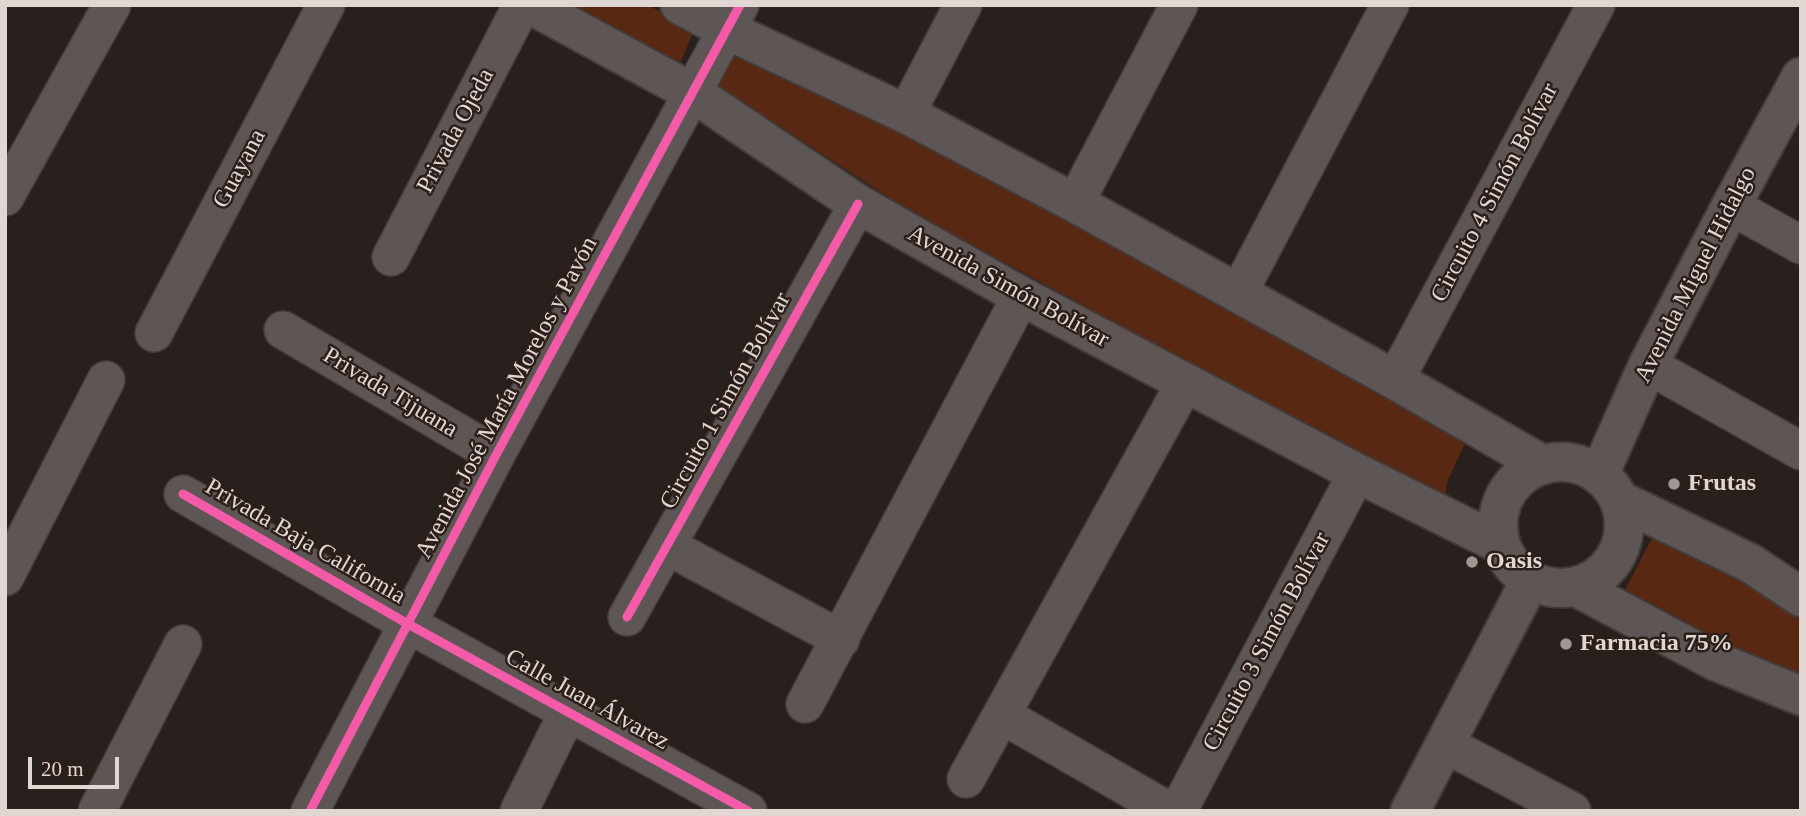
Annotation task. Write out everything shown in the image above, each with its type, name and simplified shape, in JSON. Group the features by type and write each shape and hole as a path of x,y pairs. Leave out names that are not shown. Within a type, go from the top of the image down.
{"main road":[{"name":"Avenida Simón Bolívar","path":"531,5 693,93 858,204 1021,296 1357,473 1500,544"},
{"path":"680,5 733,17 906,114 1075,203 1543,465"},
{"name":"Avenida Miguel Hidalgo","path":"1609,487 1648,365 1801,77"},
{"path":"1609,487 1624,521 1622,543 1612,563 1596,578 1576,587 1552,588 1530,581 1506,558 1500,544 1497,519 1505,495 1521,476 1543,465 1562,462 1581,466 1609,487 1750,563 1801,597"},
{"path":"1410,811 1530,581"},
{"path":"1576,587 1715,661 1801,696"}],"street":[{"path":"5,197 112,5"},
{"name":"Guayana","path":"154,333 326,5"},
{"name":"Privada Ojeda","path":"391,257 522,5"},
{"path":"906,114 963,5"},
{"path":"1075,203 1179,5"},
{"path":"1238,294 1390,5"},
{"name":"Circuito 4 Simón Bolívar","path":"1395,380 1596,5"},
{"name":"Avenida José María Morelos y Pavón","path":"310,811 496,455 733,17"},
{"name":"Circuito 1 Simón Bolívar","path":"627,617 858,204"},
{"path":"1731,206 1801,245"},
{"path":"805,704 1021,296"},
{"name":"Privada Tijuana","path":"283,330 496,455"},
{"path":"1648,365 1801,451"},
{"path":"5,577 106,380"},
{"path":"967,779 1185,383"},
{"name":"Circuito 3 Simón Bolívar","path":"1178,811 1357,473"},
{"name":"Privada Baja California","path":"183,494 408,624"},
{"name":"Circuito 1 Simón Bolívar","path":"667,546 841,639"},
{"name":"Calle Juan Álvarez","path":"408,624 748,811"},
{"path":"97,811 183,644"},
{"path":"519,811 568,712"},
{"path":"1002,715 1169,811"},
{"path":"1445,744 1572,811"}],"shaded area":[{"path":"564,5 647,5 695,28 678,68"},
{"path":"735,51 767,70 957,145 1469,435 1448,480 1444,502 905,208 715,84"},
{"path":"1657,528 1801,620 1801,689 1620,600"}],"cycle path":[{"path":"310,811 496,455 740,5"},
{"path":"627,617 858,204"},
{"path":"183,494 408,624 748,811"}],"place":[{"name":"Frutas","path":"1674,484"},
{"name":"Oasis","path":"1472,562"},
{"name":"Farmacia 75%","path":"1566,644"}]}
